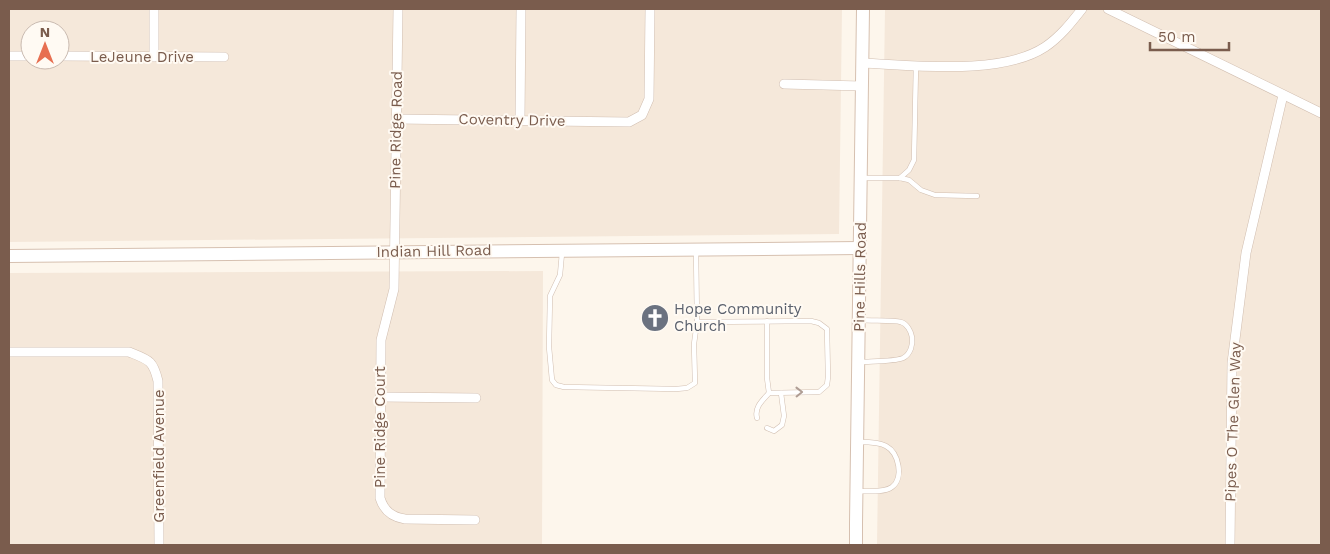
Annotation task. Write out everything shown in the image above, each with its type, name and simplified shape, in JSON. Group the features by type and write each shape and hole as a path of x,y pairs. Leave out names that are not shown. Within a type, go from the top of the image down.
{"street":[{"path":"154,9 154,57"},
{"name":"Pine Ridge Road","path":"395,252 398,9"},
{"path":"520,120 521,9"},
{"name":"Coventry Drive","path":"396,119 629,122 642,115 649,99 650,9"},
{"name":"Pine Hills Road","path":"856,545 863,9"},
{"path":"862,63 916,66 975,66 1017,60 1044,47 1068,28 1082,9"},
{"path":"1108,9 1321,113"},
{"name":"LeJeune Drive","path":"70,56 224,57"},
{"path":"784,84 862,86"},
{"name":"Pipes O The Glen Way","path":"1230,545 1232,363 1246,253 1284,95"},
{"name":"Indian Hill Road","path":"9,256 860,248"},
{"name":"Pine Ridge Court","path":"395,252 394,289 381,340 379,491 382,505 392,515 405,519 475,520"},
{"name":"Greenfield Avenue","path":"9,352 129,352 145,358 154,366 158,381 159,545"},
{"path":"380,398 476,398"}],"lane":[{"path":"900,178 909,170 914,160 916,66"},
{"path":"861,178 900,178 909,180 921,190 935,195 977,196"},
{"path":"562,250 560,275 550,296 549,347 552,380 556,385 564,388 676,389 687,388 695,383 694,344 697,322 696,249"},
{"path":"858,362 904,357 912,345 912,334 907,326 901,322 859,320"},
{"path":"767,321 767,378 769,393"},
{"path":"697,322 811,321 819,323 827,329 828,377 826,385 819,392 769,393 759,404 756,414 757,418"},
{"path":"767,428 774,431 782,425 784,416 780,393"},
{"path":"856,491 891,488 897,481 898,473 896,456 886,445 857,441"}],"shaded area":[{"path":"9,9 842,9 839,234 9,242"},
{"path":"885,9 1321,9 1321,545 877,545"},
{"path":"543,271 542,545 9,545 9,273"}],"place":[{"name":"Hope Community Church","path":"655,318"}]}
